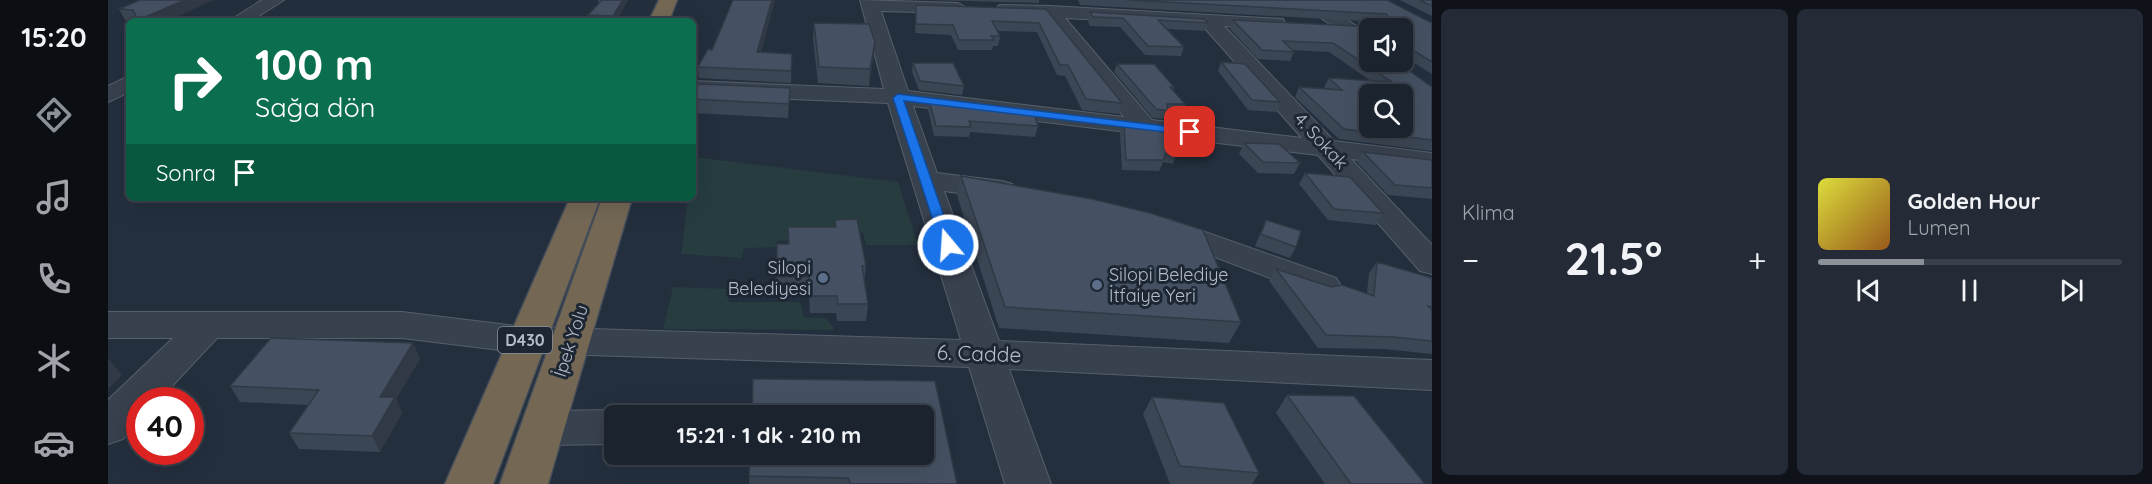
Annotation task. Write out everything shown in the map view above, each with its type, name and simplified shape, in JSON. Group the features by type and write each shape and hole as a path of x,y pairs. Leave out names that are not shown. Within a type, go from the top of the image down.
{"highway":[{"path":"660,18 668,0"},
{"path":"680,18 688,0"},
{"name":"D430","path":"469,484 525,340 584,201"},
{"name":"İpek Yolu","path":"524,484 616,201"}],"street":[{"path":"243,18 275,0"},
{"path":"1119,0 1131,15"},
{"path":"1305,0 1359,37"},
{"path":"1028,484 898,98 870,2 1131,15 1211,10 1241,21 1359,27"},
{"name":"4. Sokak","path":"1211,10 1330,150 1432,264"},
{"path":"1050,11 1144,126"},
{"path":"108,95 126,85"},
{"path":"696,88 898,98 1432,161"},
{"path":"926,180 1025,194"},
{"path":"1136,219 1324,286"},
{"name":"6. Cadde","path":"108,325 402,325 525,340 984,354 1431,376"},
{"path":"108,427 208,325"},
{"path":"543,428 604,427"}],"green space":[{"path":"696,157 898,182 918,245 866,245 863,233 830,232 827,238 777,241 776,247 744,248 742,258 681,254 688,201 696,201"},
{"path":"673,287 728,289 729,302 800,302 804,317 826,318 835,330 663,329"}],"building":[{"path":"140,0 185,0 143,18 137,18 133,10 119,9"},
{"path":"602,0 623,0 613,16 588,15"},
{"path":"733,0 772,0 757,52 792,54 791,71 698,67 708,49 712,50"},
{"path":"1129,0 1387,0 1432,23 1432,62 1413,50 1413,18 1389,18 1386,14"},
{"path":"1420,0 1432,0 1432,6"},
{"path":"916,5 1046,9 1122,103 1086,99 1068,65 1060,65 1039,23 992,21 1000,36 991,36 994,40 959,40 953,25 916,24"},
{"path":"1090,12 1204,19 1208,23 1158,20 1184,47 1148,46 1123,18 1093,17"},
{"path":"1233,20 1359,26 1359,60 1333,43 1283,41 1294,52 1262,50"},
{"path":"814,23 869,24 875,42 870,69 819,67"},
{"path":"1221,62 1245,64 1280,102 1252,100"},
{"path":"913,63 953,63 964,86 920,81"},
{"path":"1117,64 1154,64 1185,104 1167,104 1168,111 1156,109"},
{"path":"1377,72 1411,72 1432,87 1432,140 1413,138 1413,84 1359,84 1359,131 1344,129 1299,87 1342,90 1329,78 1392,82"},
{"path":"698,84 790,88 789,104 696,99"},
{"path":"929,100 1034,113 1038,126 969,121 971,127 936,126"},
{"path":"1124,123 1172,129 1177,153 1167,152 1163,160 1126,160"},
{"path":"1244,143 1279,144 1300,163 1263,162"},
{"path":"1363,152 1432,160 1432,188 1395,185"},
{"path":"1305,173 1350,177 1383,213 1334,209"},
{"name":"Silopi Belediye İtfaiye Yeri","path":"961,176 1092,199 1150,213 1203,230 1241,322 1005,307"},
{"name":"Silopi Belediyesi","path":"857,219 866,266 862,266 868,304 838,304 837,296 811,296 809,277 777,277 777,244 789,244 788,227 836,227 835,220"},
{"path":"1266,220 1301,231 1296,247 1261,234"},
{"path":"1377,262 1432,278 1432,307 1428,306 1432,310 1432,341 1326,335 1276,269 1331,287 1342,285 1374,296"},
{"path":"271,338 413,343 380,397 395,397 372,436 289,433 319,390 230,386"},
{"path":"753,379 935,381 957,484 851,484 848,478 749,476 750,465 934,465 934,405 752,405"},
{"path":"1287,395 1354,396 1425,484 1351,484"},
{"path":"1152,397 1224,403 1259,473 1180,466"}],"place":[{"name":"Silopi Belediyesi","path":"823,278"},
{"name":"Silopi Belediye İtfaiye Yeri","path":"1097,285"}],"route":[{"path":"948,245 898,98 1190,132"}]}
